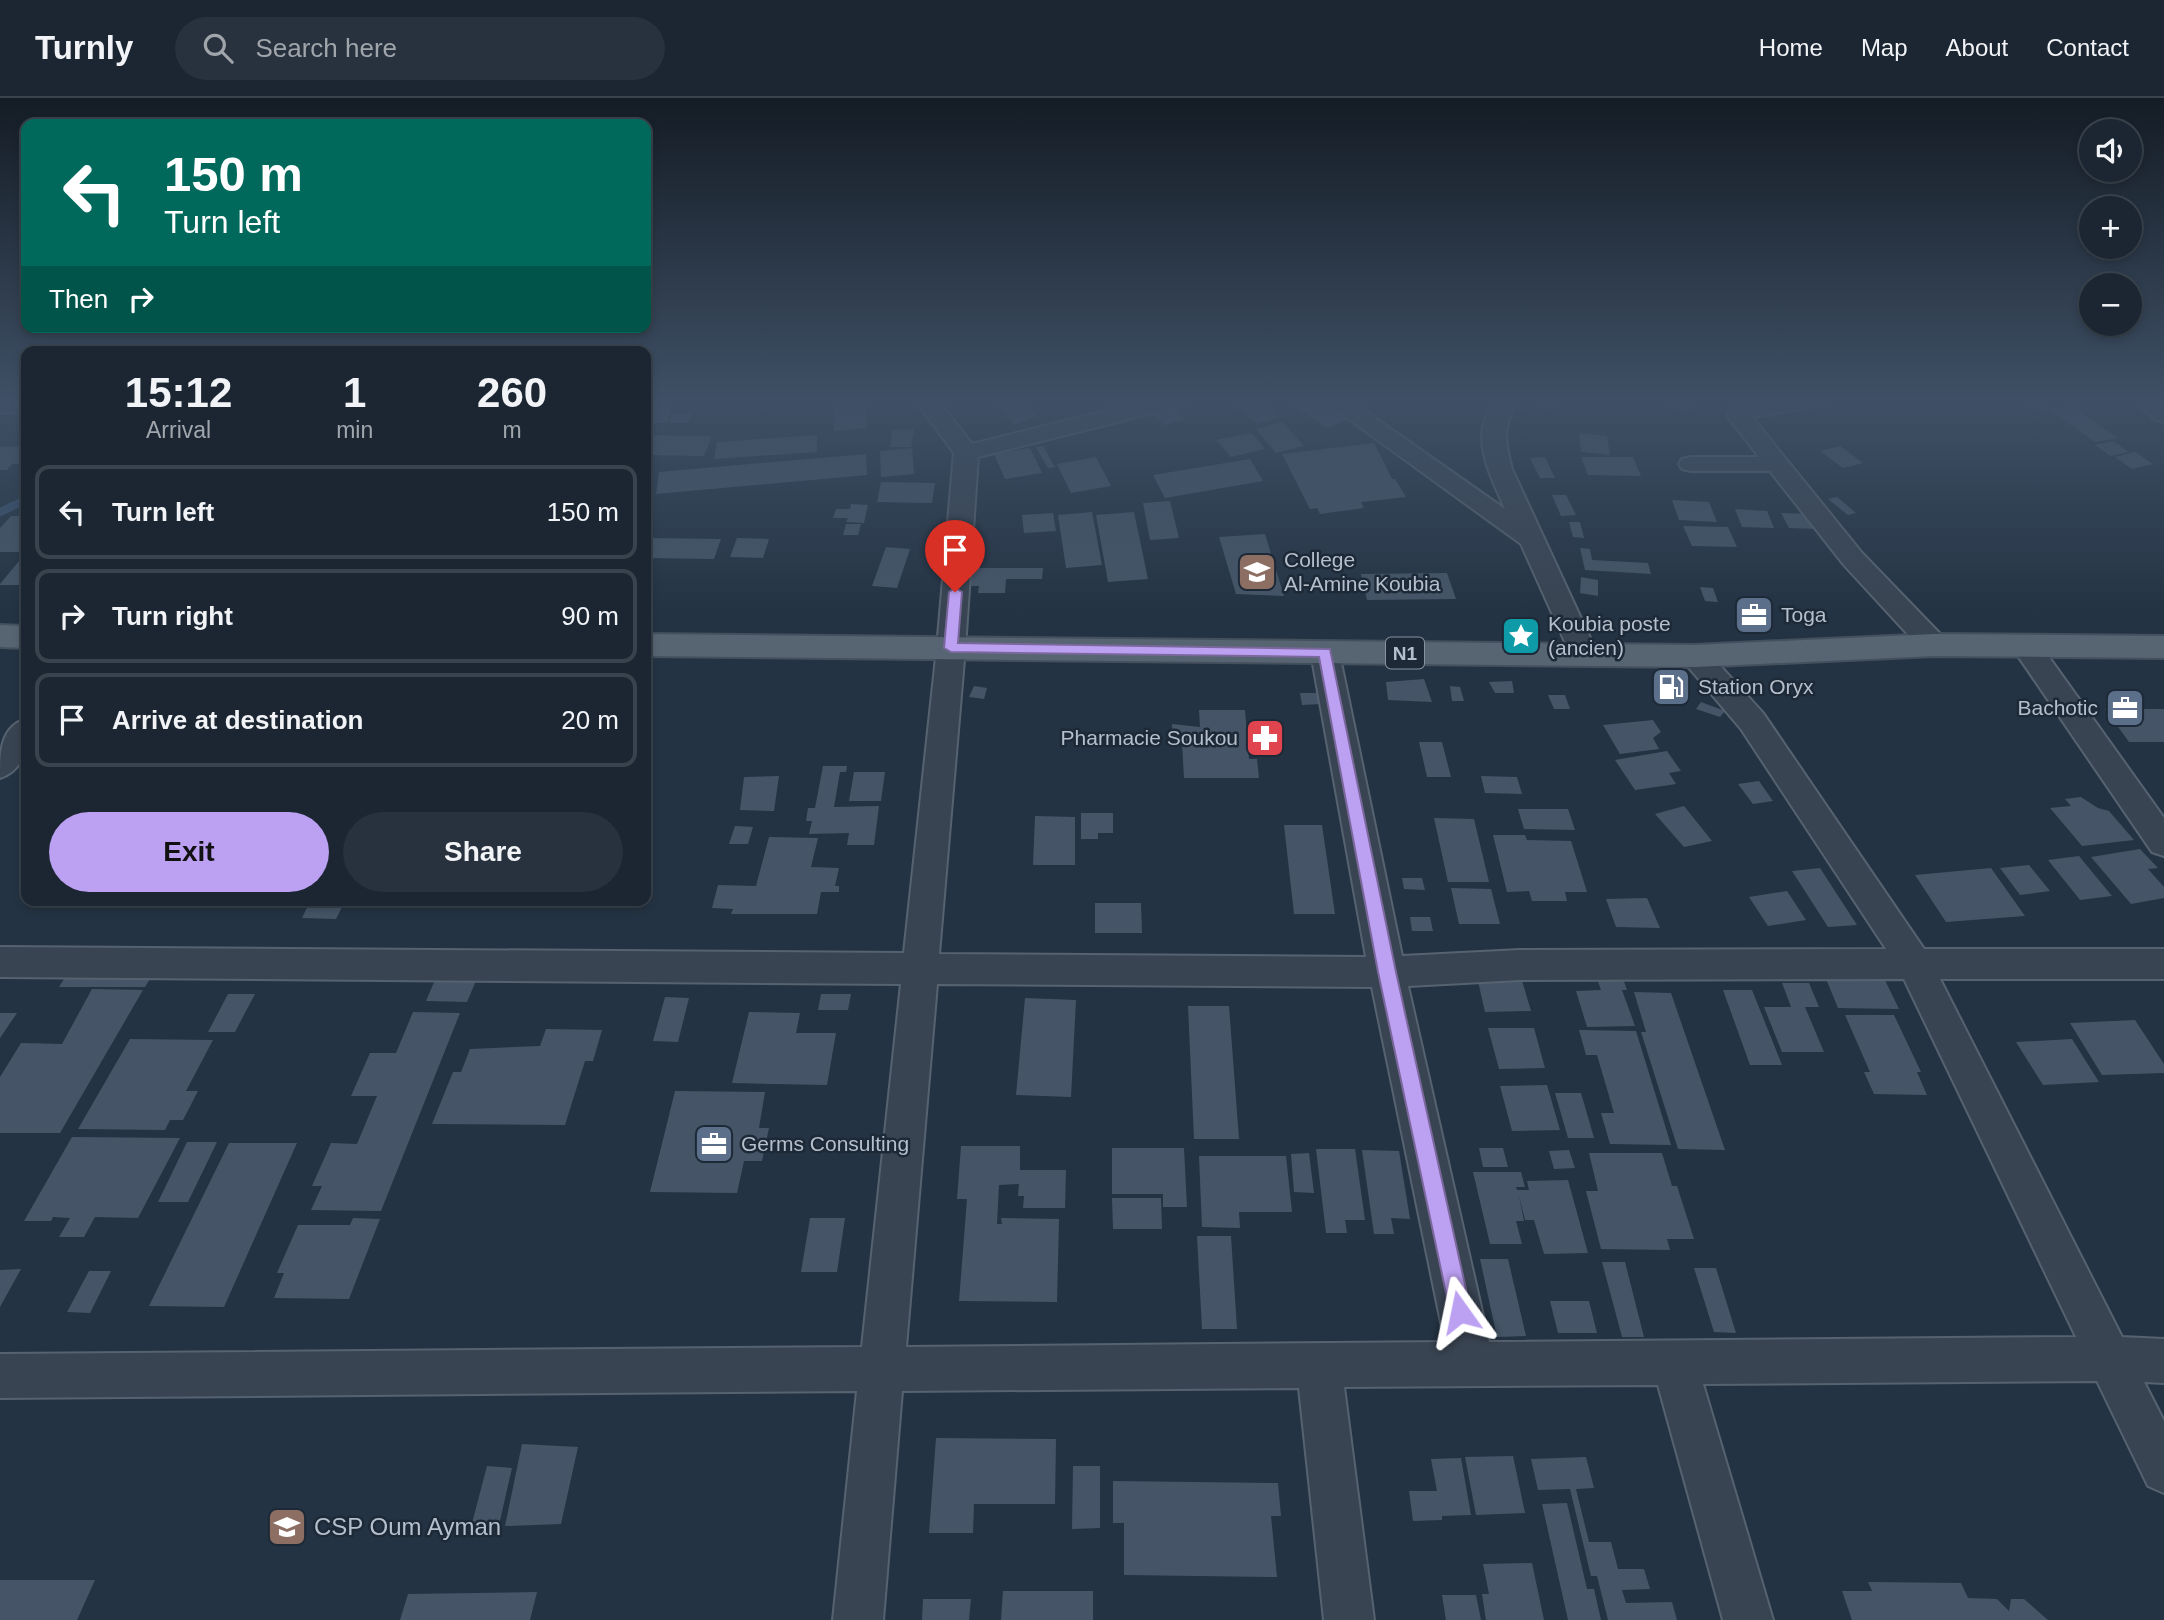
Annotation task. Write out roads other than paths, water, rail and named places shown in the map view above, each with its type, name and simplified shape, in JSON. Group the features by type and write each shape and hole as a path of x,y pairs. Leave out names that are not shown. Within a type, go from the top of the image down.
{"main road":[{"path":"0,636 21,637"},
{"name":"N1","path":"651,645 1695,656 1934,645 2164,647"}],"street":[{"path":"858,1620 951,648 965,470"},
{"path":"1433,470 1531,539"},
{"path":"1500,470 1584,655"},
{"path":"1783,470 1853,559 1934,645"},
{"path":"2026,646 2164,843"},
{"path":"1325,653 1387,972 1472,1364"},
{"path":"1695,656 1752,721 1914,963 2164,1470"},
{"path":"0,765 21,737"},
{"path":"0,962 1387,972 1520,965 2164,964"},
{"path":"0,1376 1674,1362 2110,1359 2164,1361"},
{"path":"1674,1362 1748,1620"},
{"path":"1319,1365 1349,1620"}],"waterway":[{"path":"0,512 21,502"}],"place":[{"name":"College Al-Amine Koubia","path":"1257,572"},
{"name":"Toga","path":"1754,615"},
{"name":"Koubia poste (ancien)","path":"1521,636"},
{"name":"Station Oryx","path":"1671,687"},
{"name":"Bachotic","path":"2125,708"},
{"name":"Pharmacie Soukou","path":"1265,738"},
{"name":"Germs Consulting","path":"714,1144"},
{"name":"CSP Oum Ayman","path":"287,1527"}]}
